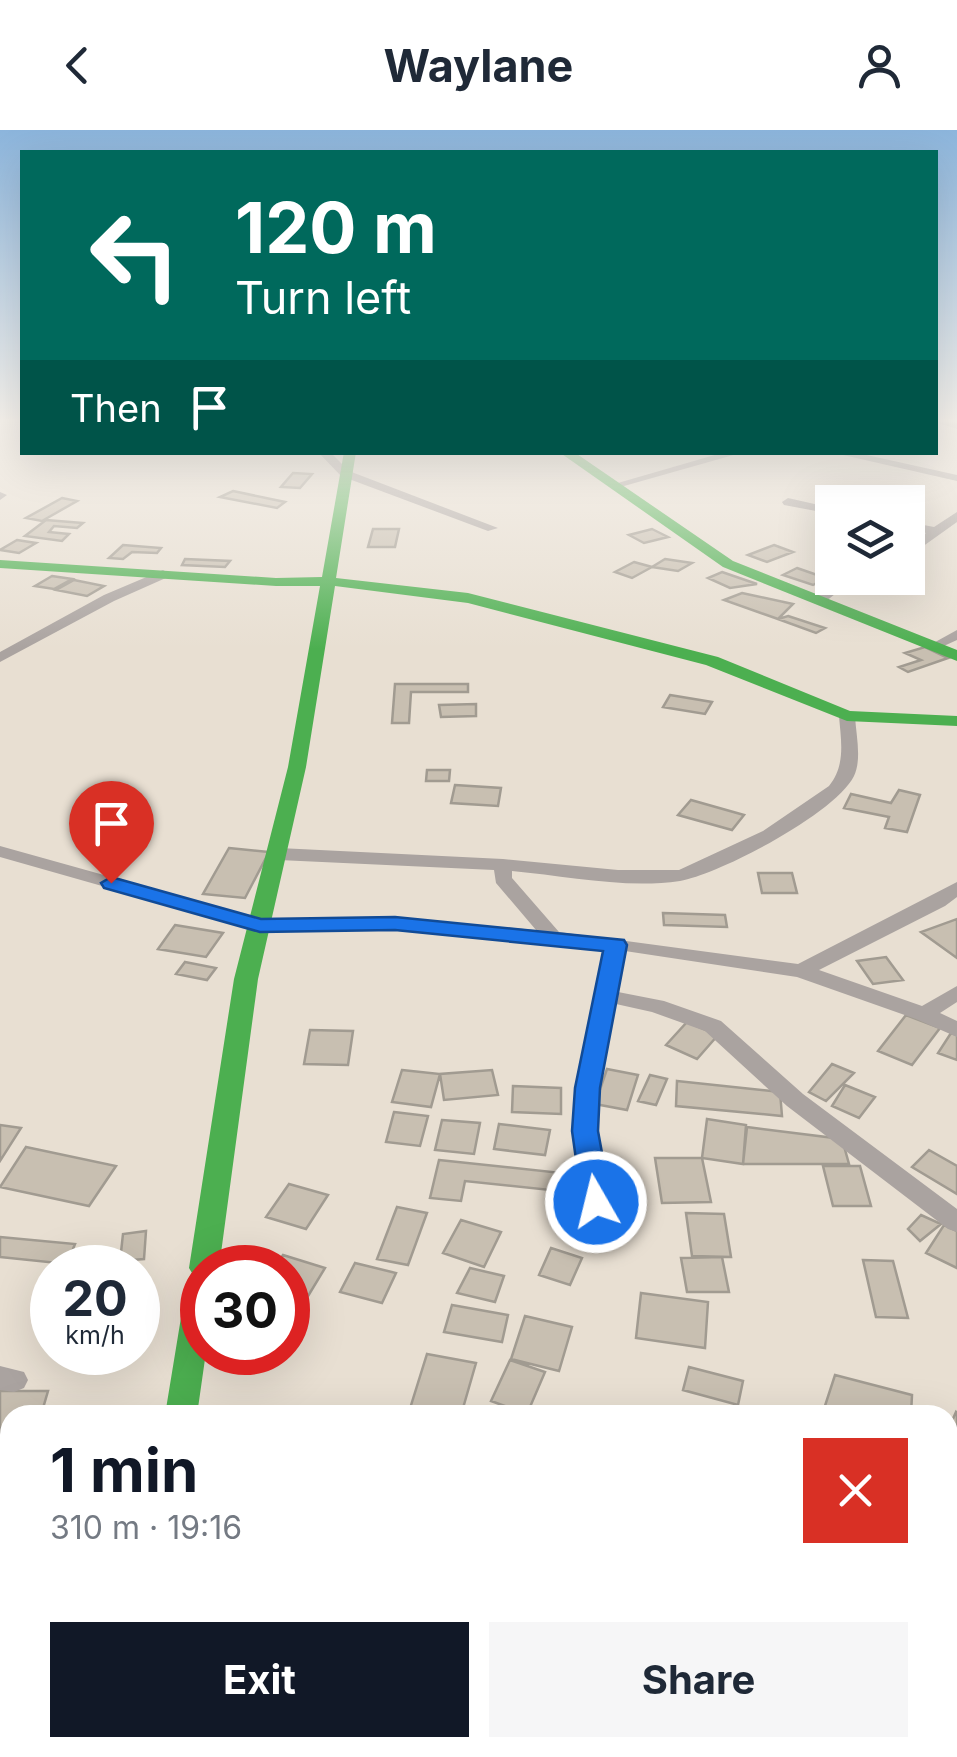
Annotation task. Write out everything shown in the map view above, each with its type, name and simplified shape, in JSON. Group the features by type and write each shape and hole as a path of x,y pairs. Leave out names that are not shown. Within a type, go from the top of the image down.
{"street":[{"path":"207,1245 246,979 298,767 341,497"},
{"path":"419,497 492,528"},
{"path":"634,497 728,564 957,656"},
{"path":"788,502 815,508"},
{"path":"925,540 957,516"},
{"path":"925,530 935,532"},
{"path":"0,564 276,582 327,581 468,598 626,636 721,664 847,716 957,721"},
{"path":"0,658 163,574"},
{"path":"276,582 306,592 323,606"},
{"path":"820,599 825,595"},
{"path":"935,646 957,634"},
{"path":"279,854 685,874 793,823 840,785 850,759 847,716"},
{"path":"0,851 260,926 395,924 553,937 801,971 924,1014 957,1030"},
{"path":"502,865 503,879 553,937"},
{"path":"801,971 938,902 957,888"},
{"path":"596,1202 585,1131 588,1088 616,945"},
{"path":"924,1014 957,994"},
{"path":"607,996 657,1006 713,1026 796,1100 957,1222"},
{"path":"183,1405 187,1375"}],"building":[{"path":"220,497 261,497 285,502 277,508"},
{"path":"62,498 77,501 42,521 26,518"},
{"path":"46,520 83,523 77,528 54,526 49,532 69,534 62,541 25,536"},
{"path":"373,529 399,529 395,547 368,547"},
{"path":"652,529 668,537 644,543 629,535"},
{"path":"17,540 36,543 19,553 0,550"},
{"path":"123,545 161,548 157,553 132,552 123,559 109,558"},
{"path":"774,545 793,552 767,562 748,555"},
{"path":"185,559 230,561 225,567 182,565"},
{"path":"665,559 692,563 678,571 652,567"},
{"path":"634,562 652,567 632,578 615,572"},
{"path":"797,568 815,574 815,584 813,585 783,575"},
{"path":"722,572 757,584 730,588 708,578"},
{"path":"52,576 72,579 54,589 35,586"},
{"path":"74,580 104,586 87,596 56,590"},
{"path":"742,593 793,604 778,619 724,600"},
{"path":"788,616 825,628 816,633 778,619"},
{"path":"925,647 948,658 908,672 899,667 921,660 905,653"},
{"path":"395,684 468,684 468,692 411,692 409,723 392,723"},
{"path":"670,695 712,702 705,714 663,707"},
{"path":"476,704 476,716 441,717 439,705"},
{"path":"427,770 450,770 449,781 426,781"},
{"path":"455,785 501,788 498,806 451,803"},
{"path":"899,790 920,795 907,832 885,828 889,817 844,808 851,794 891,803"},
{"path":"691,800 744,815 732,830 678,815"},
{"path":"229,848 269,852 245,898 203,894"},
{"path":"758,873 792,873 797,893 762,893"},
{"path":"663,913 725,915 727,927 664,925"},
{"path":"957,919 957,958 921,932"},
{"path":"175,925 223,933 206,957 158,949"},
{"path":"886,957 903,980 873,984 857,961"},
{"path":"185,962 216,968 207,980 176,974"},
{"path":"906,1015 940,1028 912,1065 878,1051"},
{"path":"687,1022 718,1035 697,1059 666,1045"},
{"path":"310,1030 353,1031 348,1065 304,1064"},
{"path":"951,1033 957,1035 957,1060 938,1053"},
{"path":"832,1064 854,1073 826,1101 809,1092"},
{"path":"607,1069 638,1075 627,1110 595,1104"},
{"path":"402,1070 440,1074 431,1107 392,1102"},
{"path":"492,1070 498,1095 444,1100 440,1074"},
{"path":"650,1075 667,1079 656,1105 638,1101"},
{"path":"677,1081 780,1092 782,1116 676,1106"},
{"path":"845,1085 875,1097 859,1118 832,1106"},
{"path":"513,1086 561,1088 561,1114 512,1112"},
{"path":"394,1112 428,1116 420,1146 386,1142"},
{"path":"707,1119 746,1125 743,1164 702,1158"},
{"path":"442,1120 480,1123 474,1154 435,1150"},
{"path":"499,1124 550,1130 545,1155 494,1149"},
{"path":"0,1125 21,1128 0,1161"},
{"path":"747,1127 842,1139 849,1164 743,1164"},
{"path":"26,1147 116,1166 89,1206 0,1187"},
{"path":"929,1150 957,1166 957,1194 912,1167"},
{"path":"655,1158 702,1158 711,1202 662,1203"},
{"path":"439,1160 580,1175 578,1193 465,1181 461,1201 430,1198"},
{"path":"823,1166 860,1166 871,1206 833,1206"},
{"path":"289,1184 328,1195 306,1229 266,1217"},
{"path":"397,1207 427,1213 408,1265 377,1259"},
{"path":"686,1213 724,1214 731,1257 692,1256"},
{"path":"921,1215 941,1224 920,1241 908,1229"},
{"path":"461,1220 501,1232 484,1267 443,1253"},
{"path":"944,1225 957,1231 957,1268 926,1253"},
{"path":"146,1231 145,1245 122,1245 123,1234"},
{"path":"0,1237 75,1244 30,1245 30,1260 0,1257"},
{"path":"551,1248 582,1258 570,1285 539,1275"},
{"path":"722,1257 729,1292 687,1292 681,1258"},
{"path":"863,1260 893,1261 908,1318 876,1317"},
{"path":"310,1263 325,1268 310,1293"},
{"path":"355,1263 396,1273 382,1303 340,1292"},
{"path":"470,1268 504,1276 495,1302 457,1293"},
{"path":"641,1293 708,1302 705,1348 636,1338"},
{"path":"452,1305 508,1315 502,1342 444,1332"},
{"path":"525,1316 572,1327 559,1371 511,1359"},
{"path":"427,1354 476,1363 464,1405 411,1405"},
{"path":"510,1360 545,1372 531,1405 491,1401"},
{"path":"689,1367 743,1381 738,1405 683,1390"},
{"path":"835,1375 912,1395 912,1405 825,1405"},
{"path":"0,1391 48,1391 44,1405 0,1405"}],"traffic: fast":[{"path":"207,1245 246,979 297,767 342,497"},
{"path":"630,497 728,564 957,656"},
{"path":"0,564 276,582 327,581 468,598 712,661 847,716 957,721"},
{"path":"183,1405 187,1375"}],"route":[{"path":"111,883 260,926 395,924 616,945 588,1088 585,1131 596,1202"}]}
